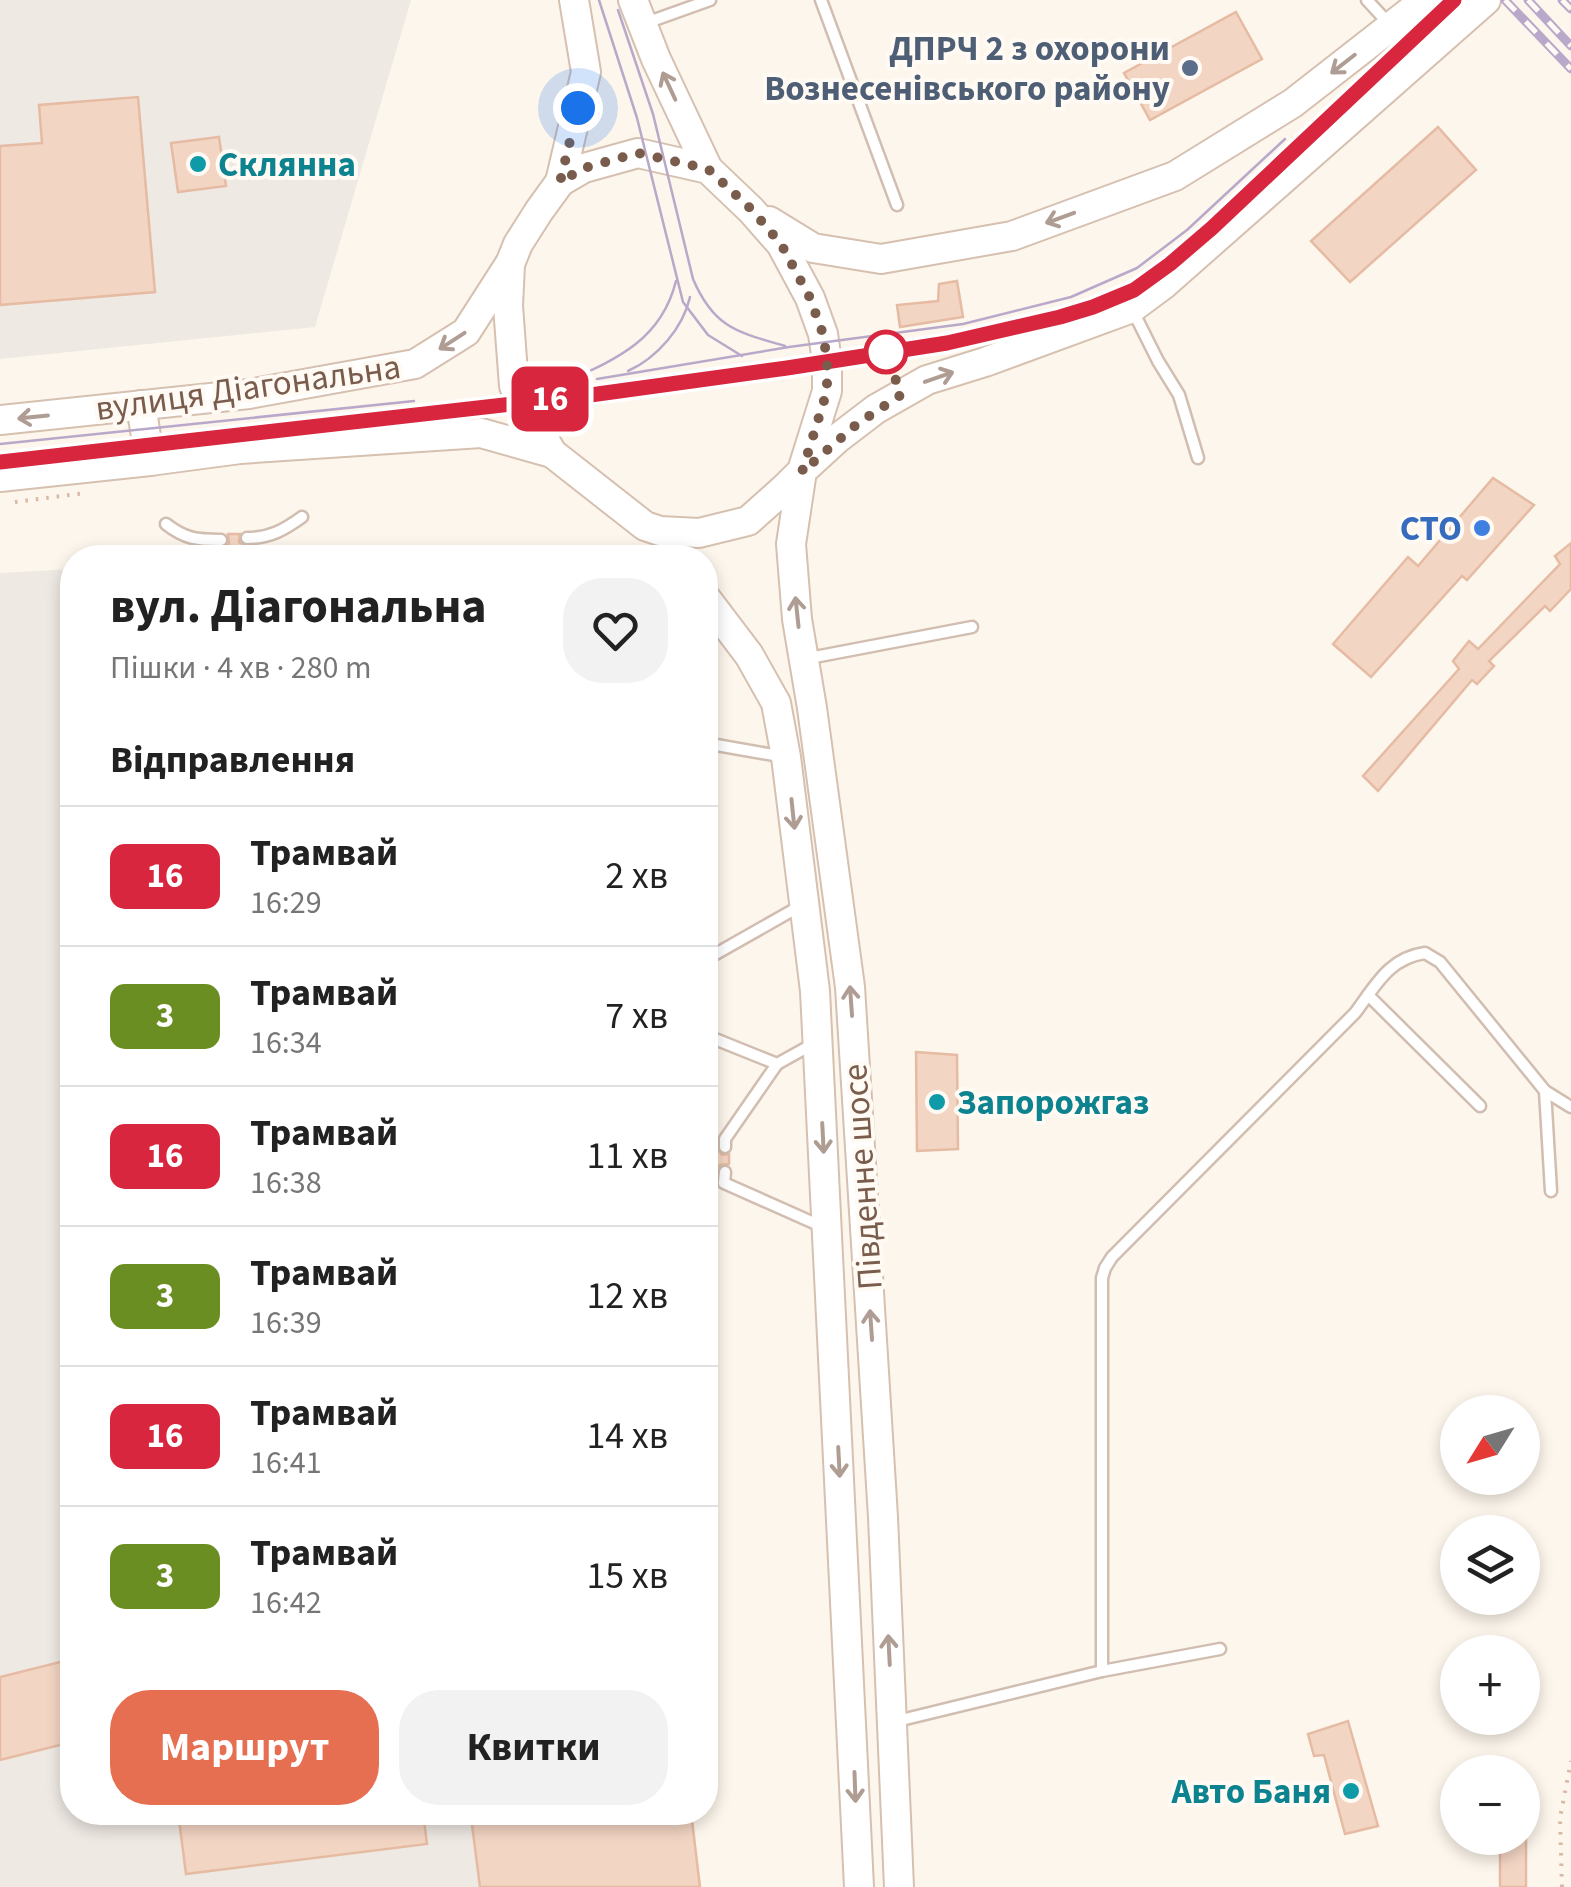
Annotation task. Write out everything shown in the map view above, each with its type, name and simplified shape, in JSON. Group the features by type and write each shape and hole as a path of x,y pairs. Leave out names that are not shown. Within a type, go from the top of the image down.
{"main road":[{"path":"574,0 586,72 560,182 518,244 510,264 508,330 514,386 552,453 663,545"},
{"path":"645,526 660,531 699,533 748,521 838,438 927,380 1132,308 1486,0"},
{"path":"752,210 814,248 881,259 1012,236 1175,176 1293,103 1423,2"},
{"path":"638,12 708,169 781,244 810,298 823,334 827,391 802,472"},
{"path":"560,182 584,168 638,153 708,169"},
{"name":"вулиця Діагональна","path":"0,420 249,394 416,364 466,332 510,264"},
{"path":"141,406 150,462"},
{"name":"вулиця Діагональна","path":"0,477 240,449 481,433 552,453"},
{"name":"Південне шосе","path":"802,472 791,544 796,618 850,987 883,1518 899,1887"},
{"name":"Південне шосе","path":"718,614 749,655 776,703 815,991 859,1887"},
{"path":"842,1516 883,1518"}],"lane":[{"path":"638,12 710,0"},
{"path":"821,0 898,205"},
{"path":"1367,0 1392,27"},
{"path":"1132,308 1179,394 1198,458"},
{"path":"247,538 282,532 302,518"},
{"path":"166,524 180,536 221,540"},
{"path":"803,659 972,627"},
{"path":"718,745 786,757"},
{"path":"718,953 803,904"},
{"path":"1102,1671 1102,1278 1112,1257 1355,1012 1397,961 1411,955 1426,952 1440,962 1545,1090 1571,1108"},
{"path":"1368,995 1480,1106"},
{"path":"718,1040 778,1064"},
{"path":"725,1147 725,1138 778,1064 818,1042"},
{"path":"1545,1090 1550,1191"},
{"path":"724,1172 724,1183 828,1229"},
{"path":"892,1722 1102,1671 1220,1649"}],"path":[{"path":"1562,1887 1560,1818 1571,1761"}],"shaded area":[{"path":"0,0 411,0 315,327 0,359"},
{"path":"60,570 60,1825 688,1825 695,1887 0,1887 0,573"}],"building":[{"path":"1236,12 1262,59 1150,120 1124,73"},
{"path":"138,97 155,292 0,305 0,146 42,143 39,105"},
{"path":"1438,127 1476,170 1350,282 1311,241"},
{"name":"Склянна","path":"219,137 226,186 178,192 171,143"},
{"path":"957,281 963,317 900,327 897,305 938,301 939,284"},
{"path":"1493,478 1534,505 1467,580 1462,576 1371,677 1333,644 1408,557 1418,566"},
{"path":"228,534 240,534 239,542 244,545 227,545"},
{"path":"1571,543 1571,589 1550,611 1545,606 1489,661 1494,666 1477,684 1472,680 1378,791 1363,776 1459,669 1453,661 1469,641 1478,649 1560,564 1555,556"},
{"name":"Запорожгаз","path":"916,1052 957,1055 958,1149 917,1151"},
{"path":"718,1150 722,1155 729,1154 729,1164 718,1168"},
{"path":"60,1662 60,1745 0,1760 0,1677"},
{"name":"Авто Баня","path":"1348,1721 1378,1826 1345,1834 1324,1755 1314,1756 1308,1734"},
{"path":"180,1825 425,1825 427,1844 186,1874"},
{"path":"472,1825 693,1825 700,1887 480,1887"},
{"path":"1500,1855 1526,1855 1526,1887 1500,1887"}],"tram line":[{"path":"599,0 637,118 683,302 708,335 742,356"},
{"path":"0,462 350,424 776,370 929,346 1082,311 1141,283 1198,240 1454,0"},
{"name":"16","path":"0,462 491,407 787,368 947,343 1093,307 1134,290 1170,264 1454,0"},
{"path":"618,10 653,114 693,279 709,308 729,326 785,346"},
{"path":"597,379 789,347 963,324 1071,297 1137,268 1187,230 1285,139"},
{"path":"554,387 613,359 645,336 658,321 676,281"},
{"path":"628,371 667,341 690,297"},
{"path":"0,444 414,401"}],"railway":[{"path":"1505,0 1571,69"},
{"path":"1528,0 1571,46"},
{"path":"1562,0 1571,9"}],"place":[{"name":"ДПРЧ 2 з охорони Вознесенівського району","path":"1190,68"},
{"name":"Склянна","path":"198,164"},
{"name":"СТО","path":"1482,528"},
{"name":"Запорожгаз","path":"937,1102"},
{"name":"Авто Баня","path":"1351,1791"}],"route":[{"path":"578,108 560,182 584,168 638,153 708,169 781,244 810,298 823,334 827,360 827,391 802,472 838,438 901,395 886,352"}]}
